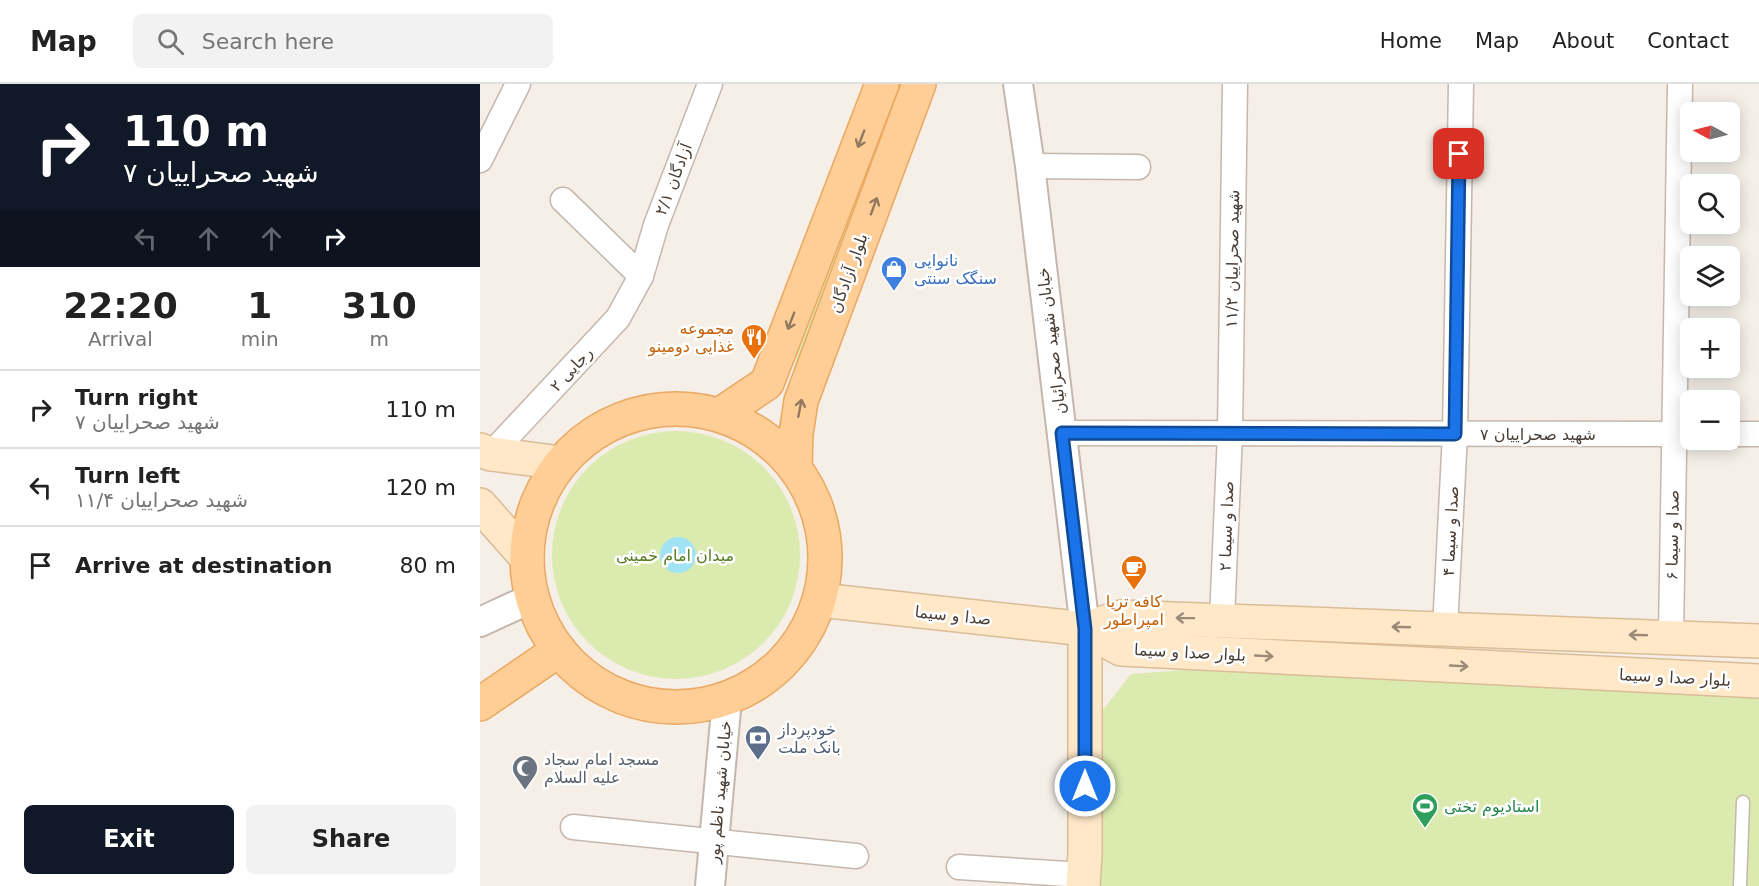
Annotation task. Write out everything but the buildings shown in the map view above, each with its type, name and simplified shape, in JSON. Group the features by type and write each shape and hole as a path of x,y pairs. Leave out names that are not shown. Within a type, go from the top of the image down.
{"main road":[{"path":"721,414 767,383 882,84"},
{"name":"بلوار آزادگان","path":"795,466 796,434 801,401 919,84"},
{"path":"676,408 721,414 762,434 795,466 818,508 826,554 820,600 800,642 768,676 727,699 681,708 635,702 592,682 559,650 543,625 532,598 527,558 530,527 542,493 561,463 593,433 633,414 676,408"},
{"path":"484,448 561,463"},
{"path":"480,505 527,558"},
{"name":"صدا و سیما","path":"820,600 1085,629"},
{"name":"بلوار صدا و سیما","path":"1085,629 1121,617 1759,641"},
{"name":"بلوار صدا و سیما","path":"1085,629 1121,649 1759,681"},
{"name":"خیابان شهید صحرائیان","path":"1083,880 1085,629"},
{"path":"480,704 559,650"}],"street":[{"path":"480,160 518,84"},
{"name":"آزادگان ۲/۱","path":"641,276 656,225 710,84"},
{"name":"خیابان شهید صحرائیان","path":"1018,84 1030,166 1085,629"},
{"name":"شهید صحراییان ۱۱/۲","path":"1230,433 1235,84"},
{"name":"صدا و سیما ۴","path":"1445,629 1455,434 1461,84"},
{"name":"صدا و سیما ۶","path":"1680,84 1682,390"},
{"path":"1030,166 1138,167"},
{"path":"563,200 641,276"},
{"name":"رجایی ۲","path":"484,448 618,318 641,276"},
{"name":"شهید صحراییان ۷","path":"1062,433 1680,434"},
{"name":"صدا و سیما ۲","path":"1222,619 1230,433"},
{"path":"1740,434 1759,435"},
{"name":"صدا و سیما ۶","path":"1671,636 1681,450"},
{"path":"480,621 532,598"},
{"name":"خیابان شهید ناظم پور","path":"710,886 727,699"},
{"path":"573,827 856,856"},
{"path":"958,867 1083,880"}],"lane":[{"path":"1740,886 1743,802"}],"green space":[{"path":"895,84 903,84 797,380 792,376 804,327"},
{"name":"میدان امام خمینی","path":"664,431 688,431 712,436 735,445 764,467 780,486 791,507 798,531 800,555 798,579 791,603 780,624 764,643 745,659 724,670 688,679 664,679 640,674 617,665 597,651 580,634 566,614 557,591 552,567 552,543 557,519 566,496 580,476 597,459 617,445 640,436"},
{"name":"استادیوم تختی","path":"1185,670 1759,697 1759,886 1088,886 1096,745 1103,710 1131,674"}],"water":[{"path":"678,537 691,542 696,555 691,568 678,573 665,568 660,555 665,542"}],"place":[{"name":"نانوایی سنگک سنتی","path":"894,292"},
{"name":"مجموعه غذایى دومینو","path":"754,360"},
{"name":"کافه تریا امپراطور","path":"1134,591"},
{"name":"خودپرداز بانک ملت","path":"758,761"},
{"name":"مسجد امام سجاد علیه السلام","path":"525,791"},
{"name":"استادیوم تختی","path":"1425,829"}],"route":[{"path":"1085,786 1085,629 1062,433 1455,434 1459,154"}]}
